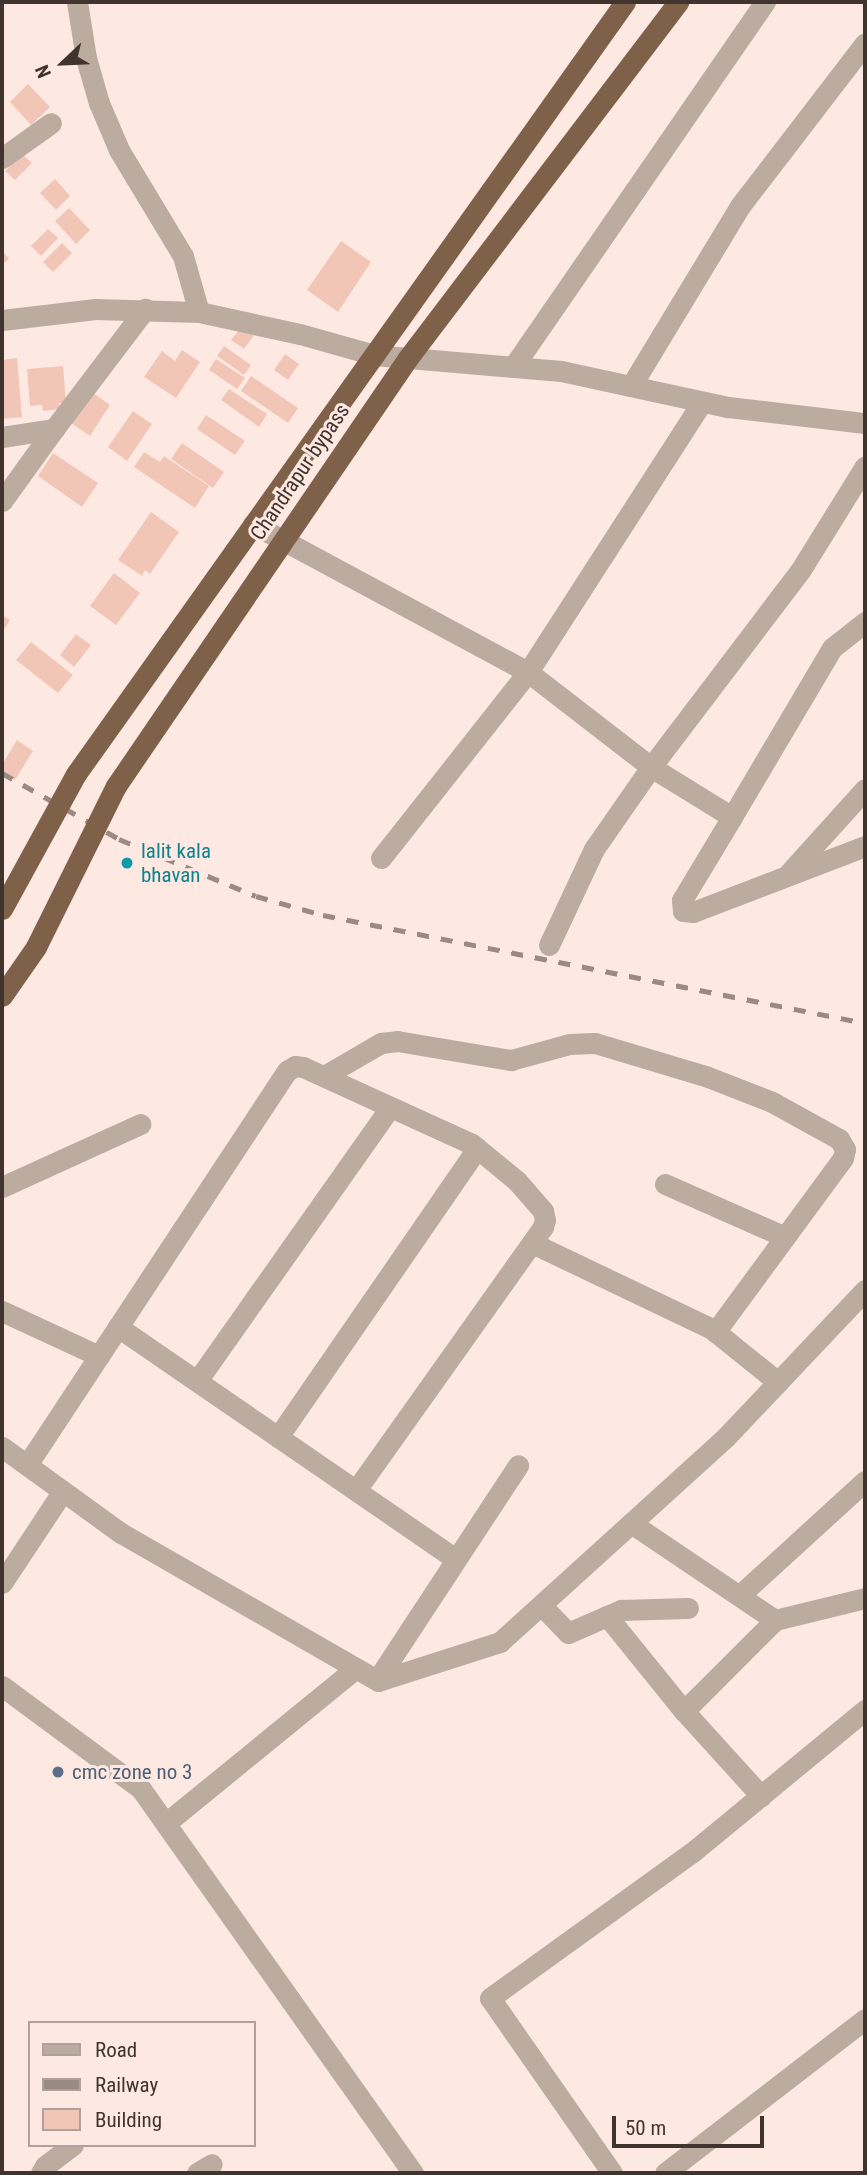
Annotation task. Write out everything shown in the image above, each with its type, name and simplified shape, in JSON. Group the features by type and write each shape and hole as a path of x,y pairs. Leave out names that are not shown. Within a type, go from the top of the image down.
{"highway":[{"name":"Chandrapur bypass","path":"2,909 76,774 625,2"},
{"name":"Chandrapur bypass","path":"2,996 36,947 116,786 408,358 678,2"}],"street":[{"path":"77,2 86,58 99,103 119,150 183,256 199,312"},
{"path":"513,367 765,2"},
{"path":"631,386 740,206 865,43"},
{"path":"2,158 51,123"},
{"path":"2,320 95,309 199,312 300,334 374,355 561,371 702,402 865,423"},
{"path":"2,501 145,309"},
{"path":"382,858 528,672 702,402"},
{"path":"2,438 54,429"},
{"path":"549,946 594,849 651,767 800,570 865,466"},
{"path":"253,524 528,672 651,767 732,817"},
{"path":"865,622 832,648 682,900 683,911 693,912 865,846"},
{"path":"789,873 865,789"},
{"path":"324,1076 374,1046 397,1041 511,1060 569,1044 594,1043 708,1077 772,1102 839,1139 845,1149 843,1158 715,1332"},
{"path":"27,1465 287,1071 295,1066 324,1076 477,1148 517,1181 543,1211 543,1227 356,1490"},
{"path":"197,1381 390,1107"},
{"path":"2,1187 140,1124"},
{"path":"278,1437 477,1148"},
{"path":"665,1184 785,1237"},
{"path":"532,1243 715,1332 778,1382"},
{"path":"2,1447 121,1533 377,1680 500,1642 725,1438 865,1290"},
{"path":"2,1311 99,1356"},
{"path":"118,1327 456,1559"},
{"path":"377,1680 518,1465"},
{"path":"740,1595 865,1481"},
{"path":"2,1583 63,1491"},
{"path":"631,1523 775,1620"},
{"path":"684,1711 775,1620 865,1598"},
{"path":"541,1605 568,1633 630,1609 688,1608"},
{"path":"607,1616 684,1711 761,1796"},
{"path":"166,1823 356,1668"},
{"path":"2,1686 141,1788 413,2173"},
{"path":"612,2173 490,1998 695,1850 865,1710"},
{"path":"665,2173 865,2019"},
{"path":"41,2173 70,2147"}],"building":[{"path":"28,84 50,107 31,125 10,102"},
{"path":"22,154 32,163 15,180 5,171"},
{"path":"55,179 70,196 56,210 40,193"},
{"path":"69,208 90,230 76,244 55,221"},
{"path":"48,229 58,238 41,256 31,246"},
{"path":"341,241 371,262 338,312 307,290"},
{"path":"62,243 72,253 53,272 43,262"},
{"path":"2,250 9,259 2,265"},
{"path":"242,327 257,331 244,349 231,340"},
{"path":"224,346 251,365 244,375 217,356"},
{"path":"182,350 200,362 176,398 144,377 162,351 175,361"},
{"path":"285,354 299,364 288,380 274,370"},
{"path":"17,358 22,417 2,419 2,360"},
{"path":"216,359 245,378 237,389 209,370"},
{"path":"63,366 66,403 59,403 60,409 43,411 42,405 30,406 27,369"},
{"path":"251,376 298,408 288,423 241,391"},
{"path":"229,389 267,414 259,427 221,400"},
{"path":"92,392 110,405 90,436 71,423"},
{"path":"133,411 152,424 127,461 108,447"},
{"path":"206,415 245,441 235,455 197,429"},
{"path":"182,443 224,472 213,488 171,459"},
{"path":"144,452 160,462 164,456 209,486 195,508 134,467"},
{"path":"53,453 98,483 82,507 38,476"},
{"path":"151,512 179,532 150,574 145,570 142,576 118,560"},
{"path":"114,573 140,593 116,625 90,606"},
{"path":"2,615 10,620 2,633"},
{"path":"76,634 91,645 74,667 60,655"},
{"path":"31,642 73,675 58,693 16,660"},
{"path":"17,740 33,751 15,780 2,771 2,765"}],"railway":[{"path":"2,773 119,839 256,896 323,915 865,1023"}],"place":[{"name":"lalit kala bhavan","path":"127,863"},
{"name":"cmc zone no 3","path":"58,1772"}]}
